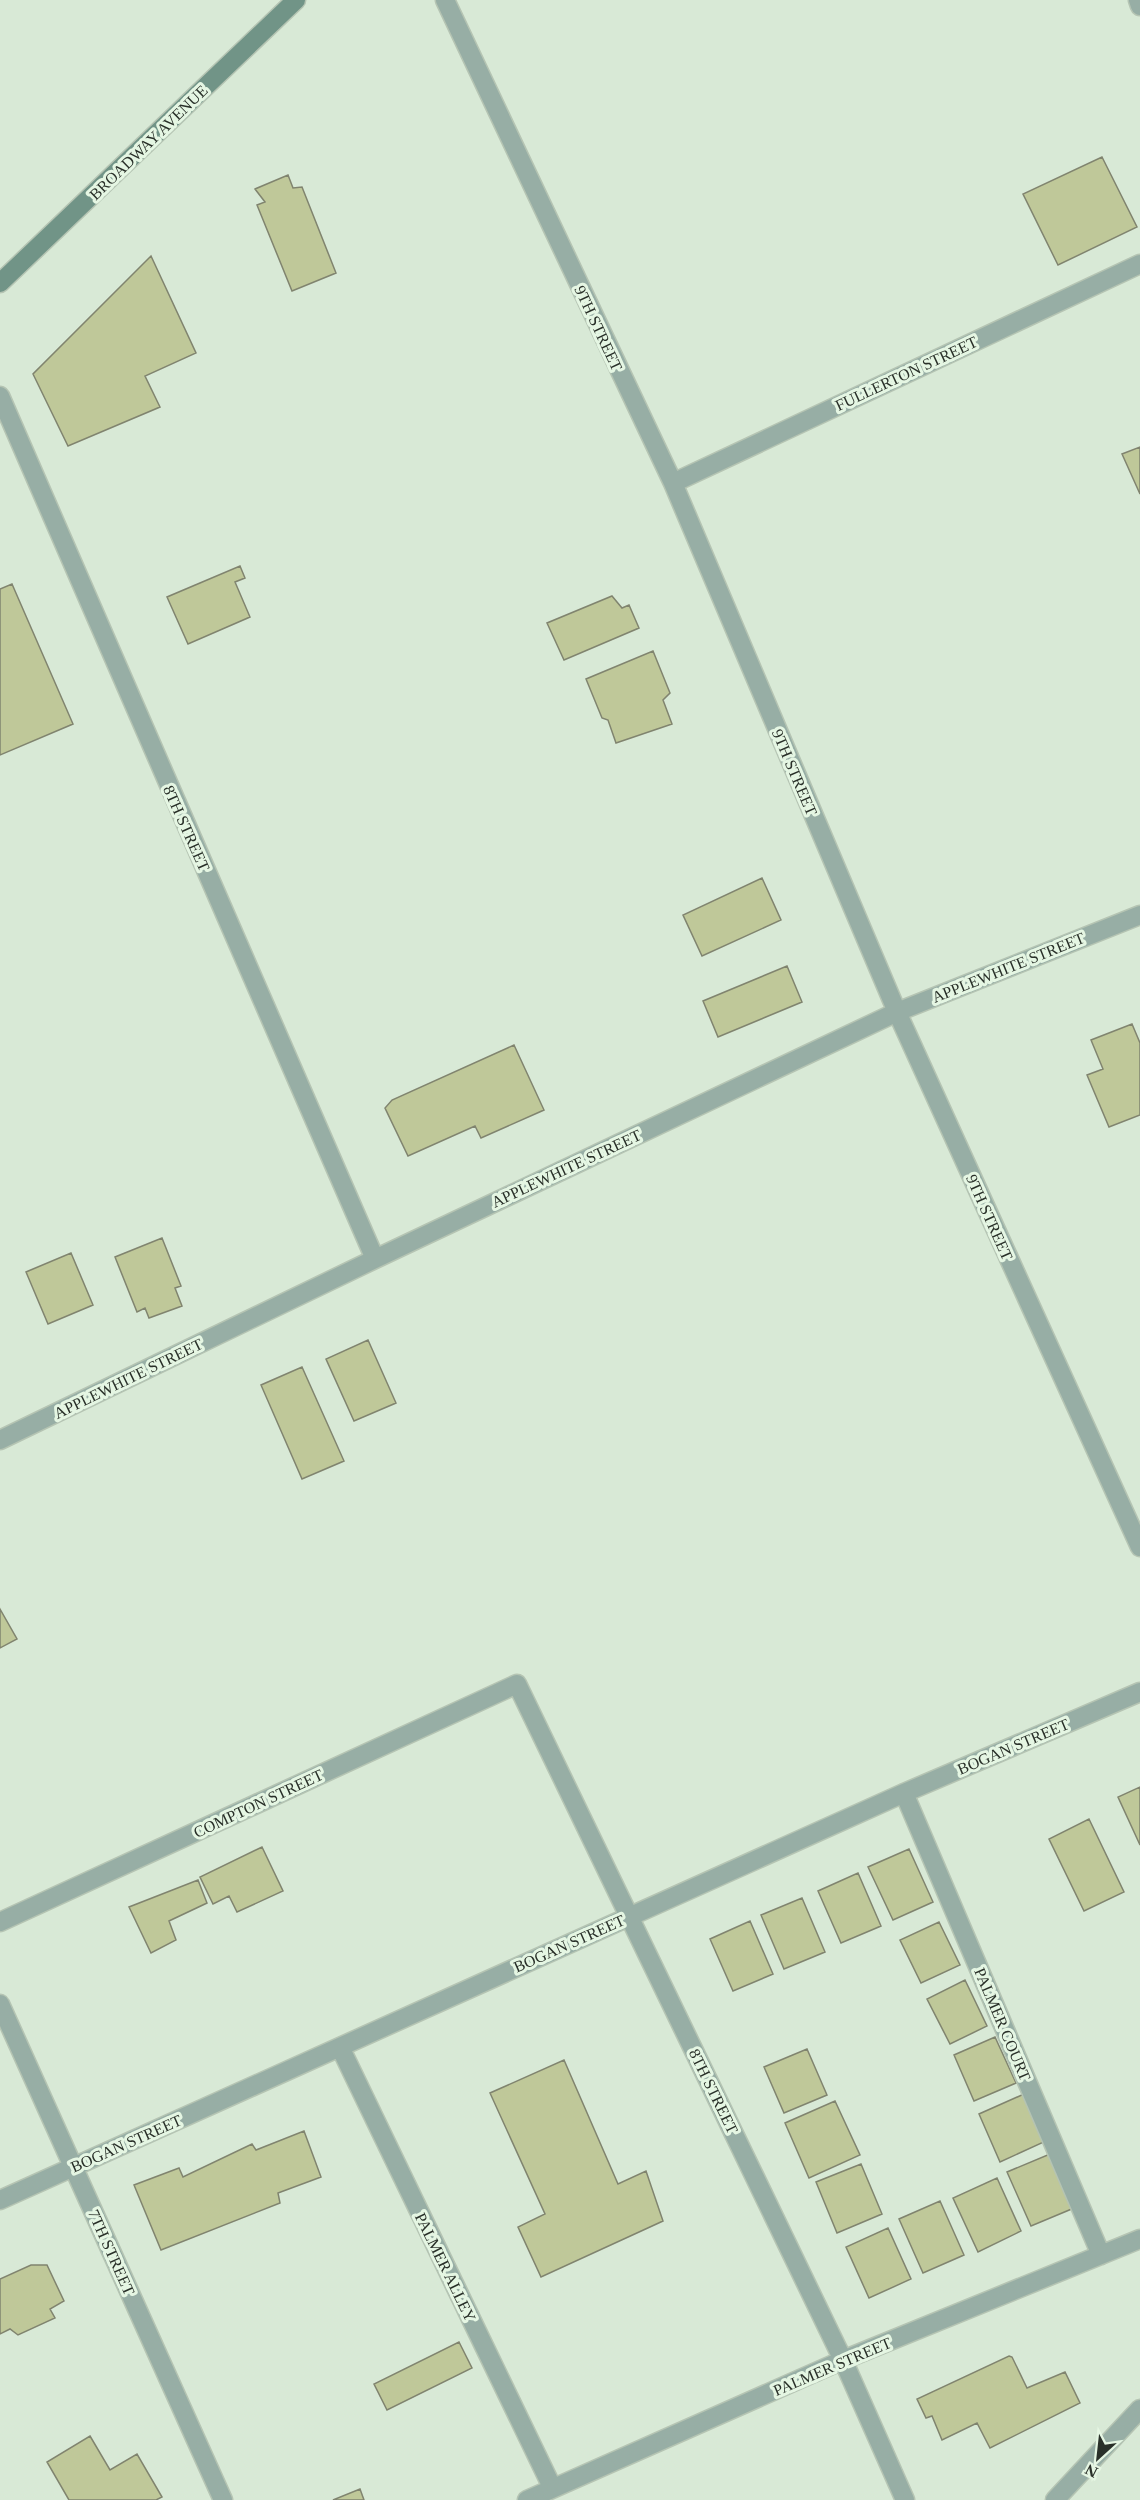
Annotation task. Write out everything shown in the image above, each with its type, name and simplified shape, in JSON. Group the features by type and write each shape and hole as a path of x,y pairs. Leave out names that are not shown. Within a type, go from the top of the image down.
{"main road":[{"name":"BROADWAY AVENUE","path":"0,283 296,0"}],"street":[{"name":"9TH STREET","path":"445,0 673,483 897,1012 1140,1547"},
{"path":"1137,0 1140,6"},
{"name":"FULLERTON STREET","path":"673,483 1140,264"},
{"name":"8TH STREET","path":"0,396 375,1259"},
{"name":"APPLEWHITE STREET","path":"0,1440 375,1259 897,1012 1140,915"},
{"name":"8TH STREET","path":"517,1684 843,2360 905,2500"},
{"name":"COMPTON STREET","path":"0,1922 517,1684"},
{"name":"BOGAN STREET","path":"0,2200 629,1915 904,1793 1140,1692"},
{"name":"PALMER COURT","path":"904,1793 1101,2255"},
{"name":"7TH STREET","path":"0,2004 223,2500"},
{"name":"PALMER ALLEY","path":"340,2047 552,2487"},
{"name":"PALMER STREET","path":"527,2500 843,2360 1140,2239"},
{"path":"1055,2500 1140,2409"}],"building":[{"path":"1102,157 1137,227 1058,265 1023,194"},
{"path":"288,175 293,188 302,187 336,273 292,291 257,205 265,202 255,189"},
{"path":"151,256 196,353 145,376 160,407 68,446 33,374"},
{"path":"1140,447 1140,494 1122,454"},
{"path":"240,566 245,578 235,582 250,617 188,644 167,597"},
{"path":"12,584 73,724 0,755 0,589"},
{"path":"612,596 622,608 629,605 639,628 564,660 547,623"},
{"path":"653,651 670,693 663,700 672,724 616,743 608,720 602,718 586,679"},
{"path":"762,878 781,920 702,956 683,915"},
{"path":"787,966 802,1002 718,1037 703,1001"},
{"path":"1132,1024 1140,1043 1140,1115 1109,1127 1087,1075 1103,1069 1091,1040"},
{"path":"514,1045 544,1110 481,1138 475,1126 408,1156 385,1108 392,1100"},
{"path":"162,1238 181,1286 175,1288 182,1306 149,1318 145,1308 137,1312 115,1257"},
{"path":"71,1253 93,1305 48,1324 26,1272"},
{"path":"368,1340 396,1403 354,1421 326,1359"},
{"path":"302,1367 344,1461 302,1479 261,1385"},
{"path":"0,1609 17,1639 0,1648"},
{"path":"1140,1787 1140,1845 1118,1797"},
{"path":"1089,1819 1124,1892 1084,1911 1049,1839"},
{"path":"262,1847 283,1891 237,1912 229,1896 213,1904 200,1877"},
{"path":"909,1849 933,1902 893,1920 868,1867"},
{"path":"858,1873 881,1926 841,1943 818,1891"},
{"path":"198,1880 207,1903 169,1921 176,1940 151,1953 129,1907"},
{"path":"802,1898 825,1952 784,1969 761,1915"},
{"path":"750,1921 773,1974 733,1991 710,1939"},
{"path":"939,1922 960,1965 921,1983 900,1940"},
{"path":"965,1980 987,2026 950,2044 927,1999"},
{"path":"995,2037 1016,2083 974,2101 954,2055"},
{"path":"807,2049 827,2095 784,2113 764,2067"},
{"path":"564,2060 618,2184 646,2171 663,2221 541,2277 518,2227 545,2214 490,2093"},
{"path":"1024,2094 1046,2141 1000,2162 979,2114"},
{"path":"835,2101 860,2155 809,2178 785,2123"},
{"path":"304,2131 321,2177 278,2193 280,2203 161,2250 134,2185 179,2168 183,2177 252,2144 256,2150"},
{"path":"1050,2154 1074,2208 1031,2226 1007,2172"},
{"path":"861,2164 882,2214 837,2233 816,2182"},
{"path":"997,2178 1021,2231 978,2252 953,2198"},
{"path":"940,2201 964,2255 923,2273 899,2219"},
{"path":"888,2228 911,2279 869,2298 846,2247"},
{"path":"31,2265 47,2265 64,2301 50,2309 55,2318 18,2335 10,2329 0,2334 0,2279"},
{"path":"459,2342 472,2368 387,2410 374,2384"},
{"path":"1009,2356 1012,2357 1027,2388 1065,2372 1080,2403 990,2448 977,2423 942,2440 932,2416 926,2418 917,2399"},
{"path":"90,2436 110,2470 137,2454 162,2497 156,2500 69,2500 47,2462"},
{"path":"360,2489 364,2500 333,2500"}]}
